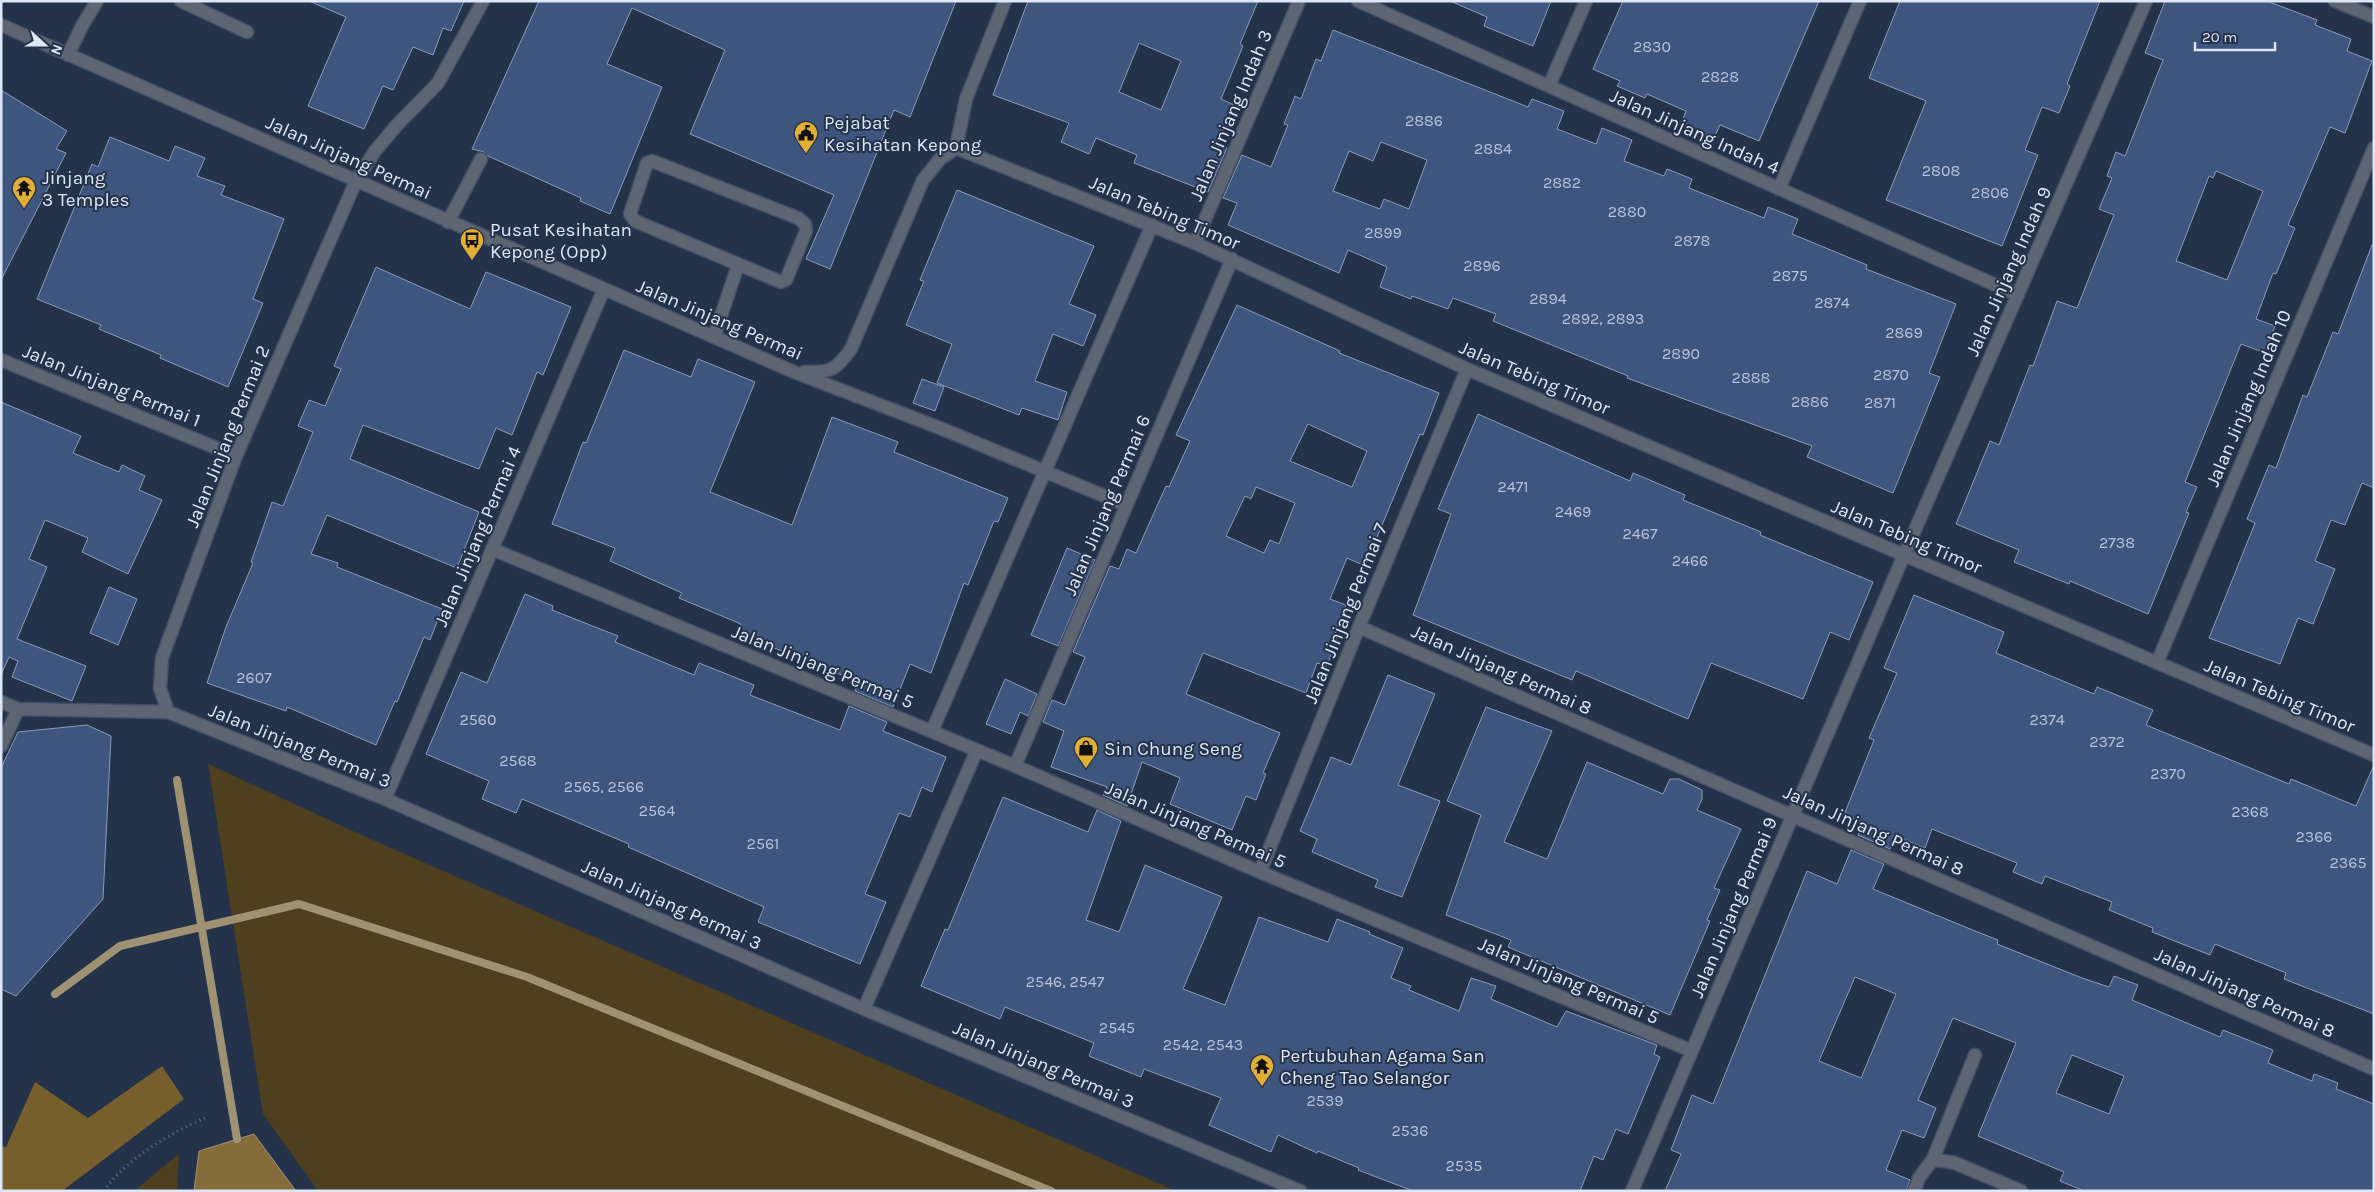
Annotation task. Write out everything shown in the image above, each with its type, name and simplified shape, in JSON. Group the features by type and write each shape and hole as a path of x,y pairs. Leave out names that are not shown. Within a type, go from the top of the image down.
{"street":[{"path":"68,55 97,1"},
{"path":"181,1 247,32"},
{"name":"Jalan Jinjang Permai 2","path":"168,712 160,688 162,658 236,456 356,181 375,151 397,125 438,83 483,1"},
{"path":"794,372 822,372 838,367 851,349 923,180 940,159 956,148 966,99 1005,1"},
{"name":"Jalan Jinjang Indah 3","path":"1195,243 1300,1"},
{"name":"Jalan Jinjang Indah 4","path":"1358,1 2018,295"},
{"path":"1549,86 1586,1"},
{"path":"1779,189 1860,1"},
{"name":"Jalan Jinjang Indah 9","path":"1904,555 2146,1"},
{"path":"2335,1 2374,17"},
{"name":"Jalan Jinjang Permai","path":"1,25 794,372 940,428 1126,505"},
{"name":"Jalan Tebing Timor","path":"956,148 1195,243 1467,369 2374,755"},
{"name":"Jalan Jinjang Indah 10","path":"2157,663 2374,148"},
{"path":"448,222 481,159"},
{"path":"652,161 659,162 798,218 804,224 806,231 786,280 781,282 738,265 635,221 630,214 647,163 652,161"},
{"path":"932,731 1152,225"},
{"name":"Jalan Jinjang Permai 6","path":"1015,766 1232,259"},
{"path":"714,337 738,265"},
{"name":"Jalan Jinjang Permai 4","path":"385,799 604,289"},
{"name":"Jalan Jinjang Permai 1","path":"1,360 236,456"},
{"name":"Jalan Jinjang Permai 7","path":"1260,872 1359,627 1467,369"},
{"name":"Jalan Jinjang Permai 5","path":"492,549 932,731 1260,872 1692,1051"},
{"name":"Jalan Jinjang Permai 9","path":"1632,1191 1904,555"},
{"name":"Jalan Jinjang Permai 8","path":"1359,627 2374,1069"},
{"name":"Jalan Jinjang Permai 3","path":"1,702 18,709 168,712 385,799 864,1008 1300,1191"},
{"path":"1,746 18,709"},
{"path":"864,1008 977,750"},
{"path":"1914,1191 1919,1178 1933,1159 1975,1055"},
{"path":"1933,1159 1955,1163 2021,1191"}],"path":[{"path":"104,1191 114,1176 177,1130 205,1118"}],"shaded area":[{"path":"208,764 368,838 1176,1191 318,1191 263,1114"},
{"path":"162,1066 184,1099 62,1191 1,1191 1,1146 6,1147 35,1082 88,1118"},
{"path":"254,1134 296,1191 194,1191 199,1151"},
{"path":"179,1154 177,1191 134,1191"}],"building":[{"path":"309,1 464,1 451,31 443,28 433,55 413,47 393,90 383,86 364,129 308,106 346,17"},
{"path":"539,1 956,1 910,117 894,110 830,269 806,259 834,195 690,134 725,50 632,8 607,64 662,87 610,214 580,201 581,198 488,156 484,152 472,149"},
{"path":"1028,1 1258,1 1240,44 1243,46 1221,99 1234,105 1219,140 1219,145 1227,148 1208,192 1134,163 1137,155 1096,138 1089,154 1061,142 1069,123 993,95","holes":["1139,43 1181,61 1161,110 1119,92"]},
{"path":"1450,1 1551,1 1533,46 1484,26 1487,17"},
{"path":"1623,1 1819,1 1759,141 1720,125 1714,138 1681,124 1686,111 1647,94 1645,98 1617,86 1620,81 1593,69"},
{"path":"1900,1 2100,1 2067,84 2070,86 2059,113 2042,107 2025,150 2038,155 2002,246 1886,200 1926,101 1869,78"},
{"path":"2165,1 2267,1 2317,20 2315,25 2351,39 2347,51 2372,61 2345,133 2330,127 2288,225 2295,228 2276,274 2273,273 2256,319 2275,326 2265,353 2241,344 2185,482 2197,487 2186,512 2189,513 2148,614 2070,581 2069,584 2014,562 2019,550 1956,524 1990,441 1999,445 2030,365 2033,366 2057,301 2077,308 2114,215 2099,209 2112,178 2107,176 2116,152 2125,156 2163,60 2145,53","holes":["2216,171 2263,191 2227,280 2176,261 2209,176 2213,178"]},
{"path":"1333,30 1528,107 1532,99 1564,111 1557,129 1596,144 1602,128 1632,140 1624,161 1664,176 1667,169 1692,179 1689,188 1764,218 1768,207 1798,219 1792,234 1867,265 1866,269 1956,304 1929,373 1940,377 1893,493 1807,457 1812,446 1627,378 1628,376 1493,321 1496,314 1453,298 1448,309 1412,296 1411,299 1380,287 1387,267 1348,250 1339,273 1228,225 1237,203 1223,198 1242,155 1271,167 1288,125 1284,124 1295,96 1301,99 1316,59 1321,61","holes":["1381,142 1427,160 1409,209 1384,199 1380,209 1333,191 1349,151 1373,161"]},
{"name":"Jinjang 3 Temples","path":"1,90 67,131 56,149 66,153 1,280"},
{"path":"110,137 169,161 175,146 205,158 197,176 225,186 221,195 284,219 253,299 263,303 228,387 160,358 161,355 99,329 101,325 37,299 92,164 98,167"},
{"path":"957,190 1094,246 1069,304 1096,315 1083,346 1053,334 1035,381 1067,392 1058,420 1022,408 1019,415 937,383 952,344 906,325 924,281 920,280"},
{"path":"2372,245 2374,245 2374,488 2362,483 2345,525 2331,520 2315,561 2335,569 2313,624 2298,618 2280,664 2209,638 2255,523 2247,519 2269,465 2276,468 2303,395 2307,397 2333,332 2338,334"},
{"path":"376,267 470,309 486,272 571,307 543,375 537,372 512,435 496,428 479,469 363,425 350,459 479,512 457,568 327,515 311,554 338,563 337,567 442,609 430,640 424,637 397,702 395,701 376,745 287,707 286,711 207,683 226,627 253,563 251,562 272,502 283,506 313,432 298,426 309,400 325,406 341,369 334,366"},
{"path":"1237,305 1340,351 1339,353 1439,393 1423,435 1420,434 1365,566 1347,558 1330,599 1346,605 1334,636 1337,637 1327,666 1317,663 1306,693 1203,653 1186,694 1280,733 1263,773 1266,774 1256,800 1246,796 1232,830 1170,804 1180,778 1142,762 1127,806 1103,795 1107,787 1051,767 1064,731 1043,722 1052,700 1065,705 1085,657 1073,652 1110,566 1119,569 1127,549 1136,553 1166,486 1169,487 1190,441 1176,435","holes":["1308,424 1367,451 1352,487 1290,461","1256,487 1295,503 1279,544 1270,540 1264,553 1226,536 1245,496 1251,499"]},
{"path":"624,350 691,377 698,359 755,382 710,492 792,525 832,417 898,442 894,452 1008,498 998,522 994,521 968,585 964,583 931,673 910,664 893,707 855,691 859,682 737,633 741,624 679,598 682,593 610,561 615,548 552,524 583,442 586,443"},
{"path":"922,379 944,387 935,411 913,403"},
{"path":"1,402 81,436 73,453 119,472 122,465 145,476 139,490 162,500 128,574 82,552 88,538 45,520 29,559 47,567 17,639 86,666 72,701 12,677 18,661 9,657 1,675"},
{"path":"1478,414 1630,481 1633,473 1685,495 1683,500 1761,532 1760,535 1873,582 1849,640 1830,632 1803,699 1711,663 1688,719 1576,671 1572,680 1413,615 1451,514 1438,509"},
{"path":"1067,548 1095,560 1058,646 1031,635"},
{"path":"109,587 137,599 118,645 90,633"},
{"path":"525,594 553,606 552,610 618,636 615,642 694,675 699,663 754,685 750,695 840,730 849,706 887,722 883,731 946,757 932,792 922,787 910,817 899,813 865,894 886,902 860,964 758,922 764,907 628,847 629,844 522,799 516,813 482,799 489,781 426,754 461,672 487,683"},
{"path":"1914,595 2004,632 1996,653 2094,694 2097,687 2153,710 2146,725 2289,784 2291,779 2356,806 2374,765 2374,1014 2284,979 2286,973 2215,944 2210,955 2152,932 2153,928 2109,910 2112,902 2045,876 2042,884 2013,872 2017,863 1932,829 1925,848 1895,836 1890,849 1858,835 1863,823 1844,815 1874,740 1869,738 1897,673 1884,668"},
{"path":"1388,675 1435,694 1398,785 1440,801 1402,897 1375,887 1378,880 1312,852 1317,839 1300,831 1331,757 1351,765"},
{"path":"1005,679 1037,694 1028,716 1020,712 1011,734 986,724"},
{"path":"1486,707 1552,731 1504,842 1547,859 1587,762 1663,794 1670,779 1679,779 1702,790 1702,799 1697,810 1741,829 1714,888 1720,890 1707,920 1710,921 1670,1015 1508,947 1511,940 1446,915 1481,815 1447,801"},
{"path":"87,725 111,736 103,899 16,996 1,989 1,768 18,732"},
{"path":"1003,797 1088,832 1097,810 1121,821 1086,920 1119,932 1145,865 1222,897 1183,989 1225,1005 1259,917 1328,942 1337,919 1403,948 1391,978 1411,986 1409,990 1459,1011 1471,978 1496,986 1491,999 1557,1027 1566,1011 1657,1045 1654,1054 1660,1057 1628,1134 1616,1129 1603,1160 1594,1156 1580,1191 1413,1191 1358,1170 1359,1168 1318,1151 1317,1153 1278,1135 1271,1152 1209,1125 1221,1098 1144,1069 1141,1077 1089,1056 1094,1043 1005,1007 1000,1019 921,986 945,929 948,930"},
{"path":"1851,850 1884,864 1873,889 1998,940 1997,944 2082,978 2109,987 2114,976 2138,985 2132,1000 2220,1037 2223,1030 2273,1050 2268,1063 2312,1081 2314,1074 2338,1083 2336,1089 2374,1104 2374,1191 2084,1191 2060,1181 2064,1172 1978,1136 2016,1043 1953,1018 1918,1100 1936,1108 1924,1138 1902,1130 1886,1170 1910,1180 1906,1191 1665,1191 1681,1154 1671,1150 1692,1095 1713,1104 1807,871 1837,884","holes":["1855,977 1896,994 1861,1078 1819,1061","2072,1055 2124,1076 2109,1114 2056,1093"]}],"waterway":[{"path":"177,780 237,1139"},
{"path":"55,994 120,946 299,904 527,977 1051,1191"}],"place":[{"name":"Pejabat Kesihatan Kepong","path":"806,154"},
{"name":"Jinjang 3 Temples","path":"24,209"},
{"name":"Pusat Kesihatan Kepong (Opp)","path":"472,261"},
{"name":"Sin Chung Seng","path":"1086,769"},
{"name":"Pertubuhan Agama San Cheng Tao Selangor","path":"1262,1087"}]}
